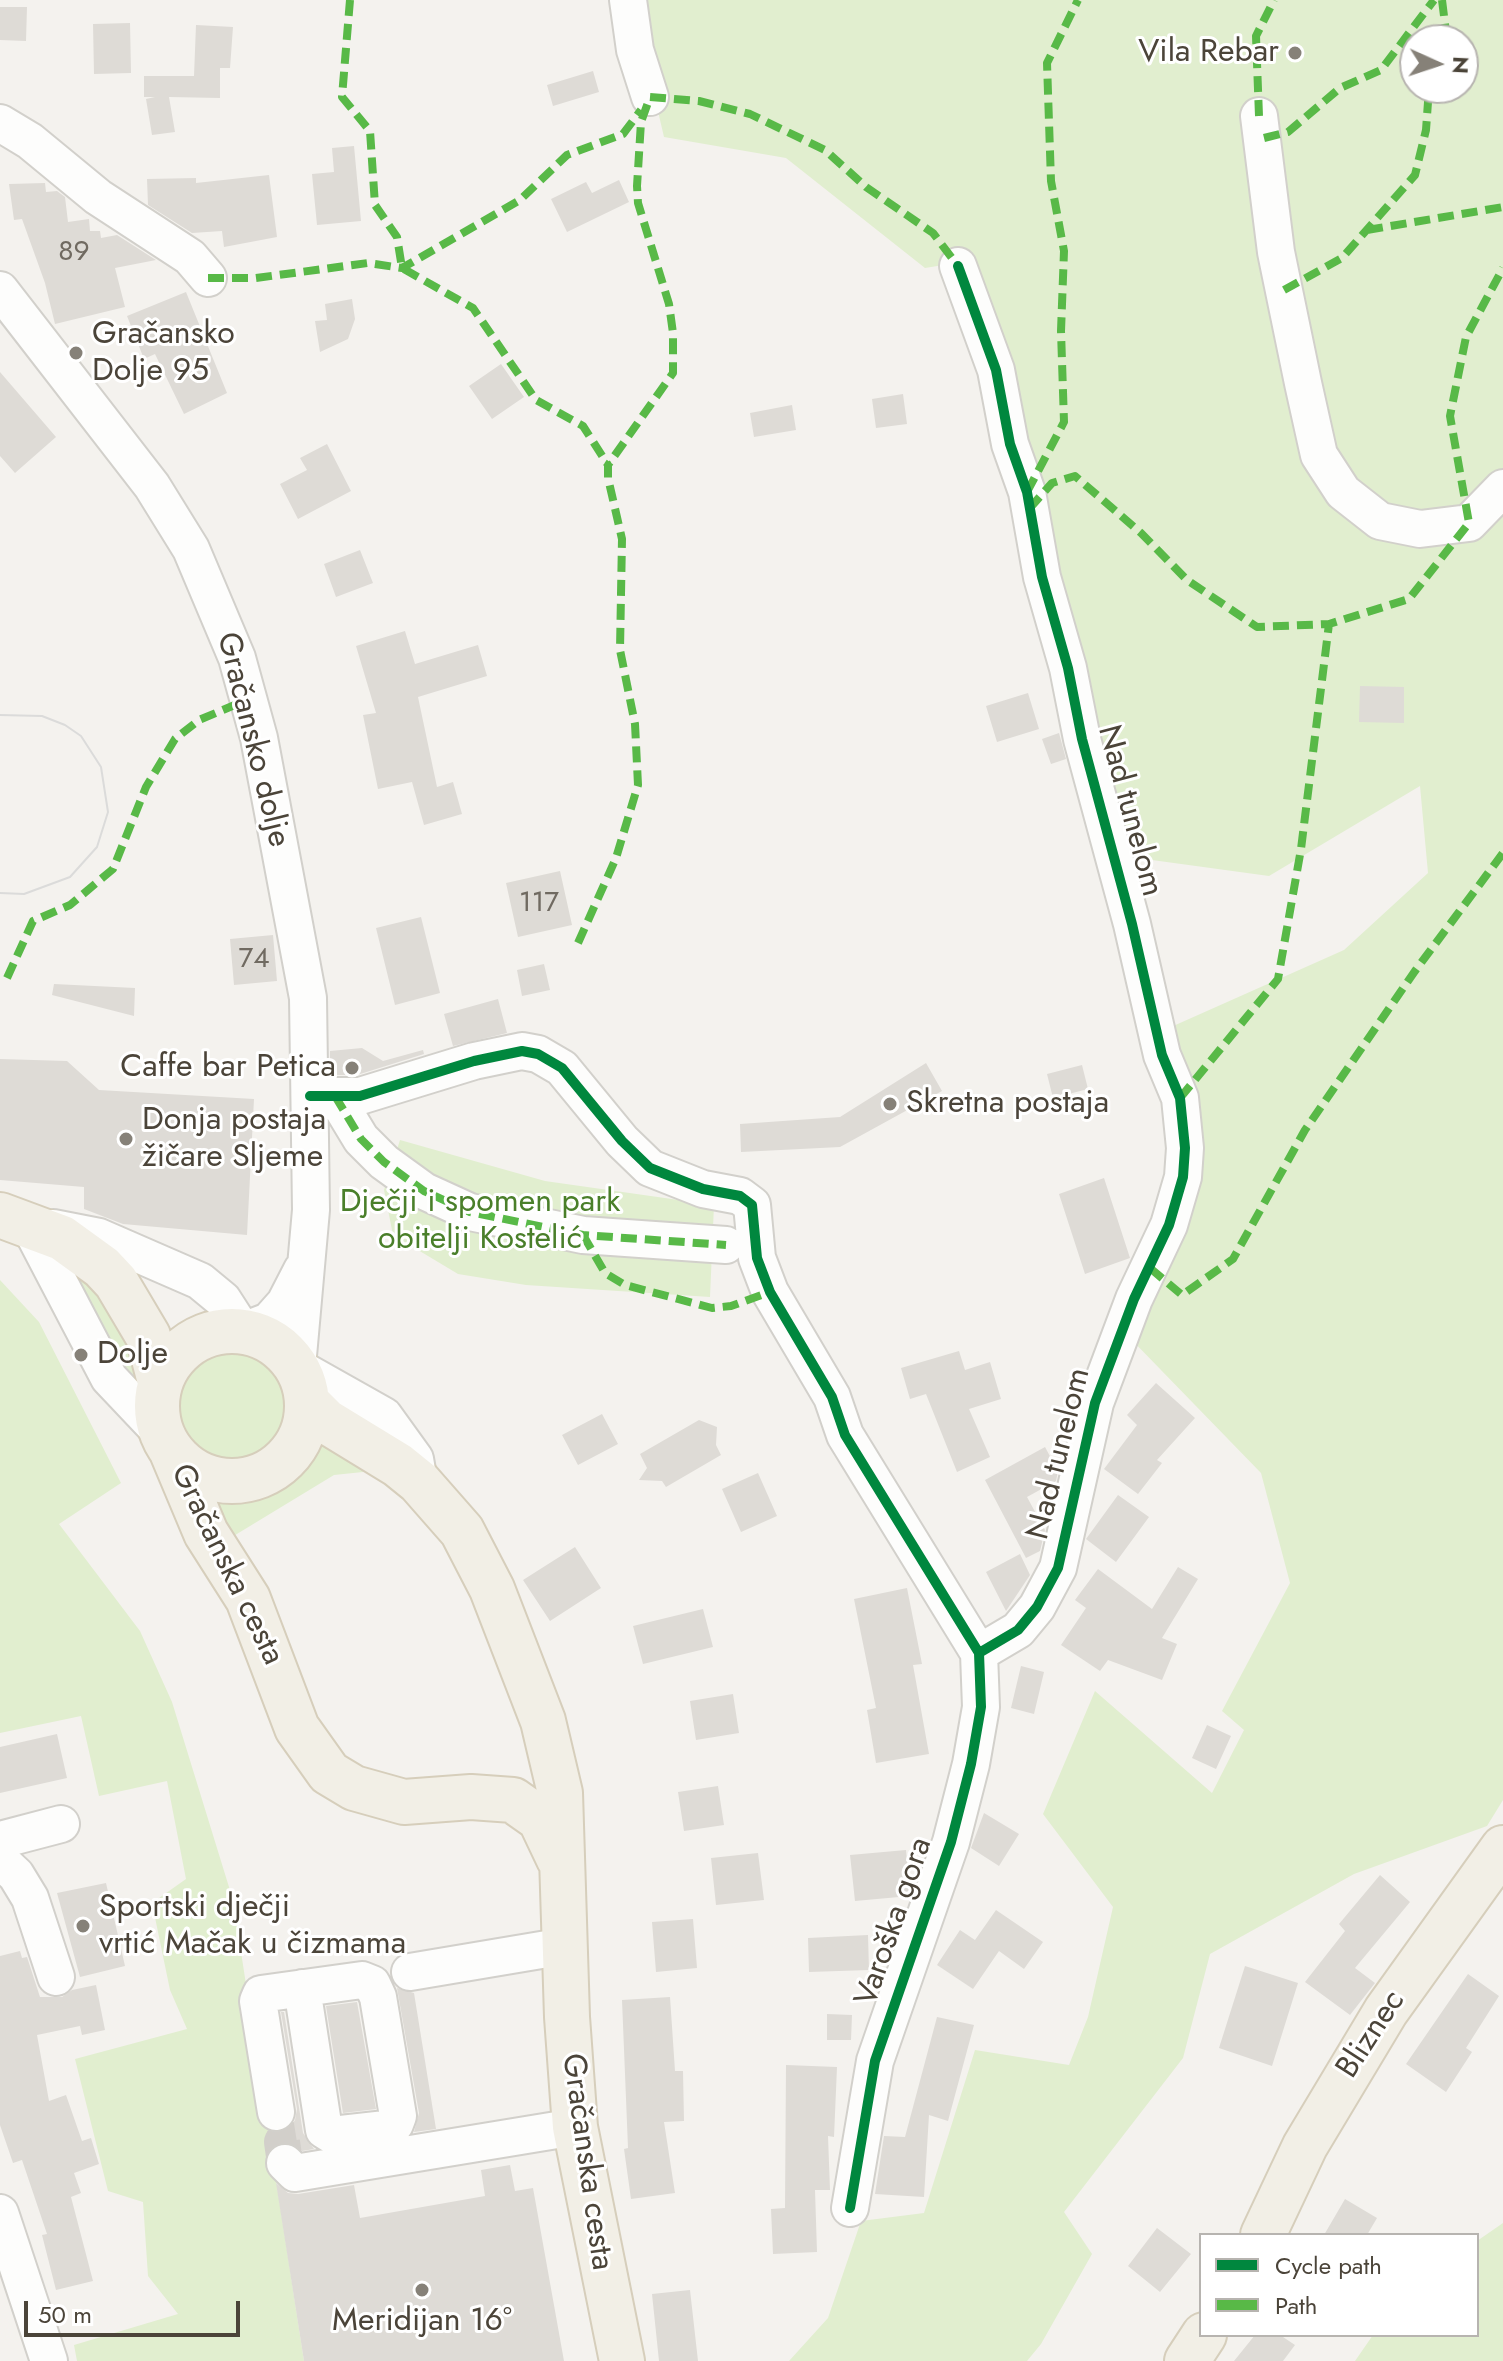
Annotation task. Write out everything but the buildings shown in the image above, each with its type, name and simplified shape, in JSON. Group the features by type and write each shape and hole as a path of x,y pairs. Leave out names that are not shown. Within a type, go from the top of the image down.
{"main road":[{"path":"14,1219 83,1252 116,1282 164,1311 266,1338 281,1348 302,1385 306,1421 293,1451 280,1465 259,1477 225,1481 207,1477 167,1443 157,1417 160,1382 148,1336 116,1282"},
{"path":"160,1382 174,1357 192,1341 231,1331"},
{"name":"Gračanska cesta","path":"302,1385 326,1421 387,1458 419,1482 462,1531 482,1568 524,1667 551,1747 560,1793 575,2127 622,2361"},
{"name":"Gračanska cesta","path":"167,1443 206,1533 248,1599 297,1728 311,1753 329,1773 354,1788 404,1802 492,1797 513,1800 540,1819 562,1864"},
{"path":"492,1797 513,1793 533,1782 547,1763 551,1747"},
{"name":"Bliznec","path":"1264,2233 1305,2146 1386,2011 1503,1848"},
{"path":"1187,2361 1203,2337"}],"street":[{"path":"628,0 632,36 650,97"},
{"path":"1259,116 1276,252 1319,455 1343,492 1380,521 1420,529 1469,523 1503,488"},
{"path":"0,123 30,141 98,197 190,257 208,278"},
{"name":"Nad tunelom","path":"958,266 996,370 1010,444 1027,492 1042,577 1068,668 1082,739 1121,880 1162,1055 1180,1098 1185,1148 1183,1177 1169,1225 1129,1311 1095,1403 1058,1568 1037,1607 1018,1630 979,1653"},
{"name":"Gračansko dolje","path":"0,290 152,486 191,549 224,621 259,738 308,998 323,1096 307,1257 302,1385"},
{"path":"323,1096 389,1090 503,1054 538,1054 562,1068 622,1141 650,1168 703,1189 740,1196 752,1205 757,1258 770,1292 832,1397 845,1435 860,1462 979,1653"},
{"path":"323,1096 384,1162 424,1191 470,1212 583,1235 726,1245"},
{"path":"14,1219 99,1237 200,1281 223,1300 231,1331"},
{"path":"14,1219 109,1378 167,1443"},
{"name":"Gračansko dolje","path":"231,1331 269,1321 285,1303 307,1257"},
{"name":"Varoška gora","path":"850,2208 875,2061 951,1842 971,1764 981,1707 979,1653"},
{"path":"0,1840 61,1824"},
{"path":"0,1860 16,1875 30,1898 56,1977"},
{"path":"410,1972 565,1946"},
{"path":"276,2112 258,2001 261,1994 302,1988"},
{"path":"285,2163 295,2173 575,2127"},
{"path":"0,2213 49,2361"}],"green space":[{"path":"632,0 1503,0 1503,1800 1487,1826 1354,1874 1210,1954 1183,2058 1064,2212 1092,2254 1041,2344 1027,2361 789,2361 828,2318 861,2221 924,2213 975,2050 1069,2065 1088,2017 1113,1907 1043,1814 1095,1691 1212,1793 1244,1730 1222,1711 1290,1583 1261,1473 1127,1335 1185,1213 1171,1027 1344,950 1428,873 1420,786 1269,876 1130,857 974,260 925,268 786,158 664,137"},
{"name":"Dječji i spomen park obitelji Kostelić","path":"400,1140 545,1181 714,1205 710,1297 526,1285 458,1274 393,1235 384,1190"},
{"path":"81,1276 122,1327 137,1357 140,1393 120,1372 76,1282"},
{"path":"0,1280 39,1322 121,1483 59,1524 140,1631 172,1702 233,1900 304,2361 77,2361 74,2345 178,2314 148,2276 143,2202 108,2191 75,2059 187,2029 170,1990 152,1903 186,1879 167,1781 99,1796 81,1716 0,1733"},
{"path":"232,1352 252,1356 270,1367 281,1385 285,1405 281,1425 270,1443 252,1454 232,1458 212,1454 194,1443 183,1425 179,1405 183,1385 194,1367 212,1356"},
{"path":"318,1439 368,1463 363,1472 334,1475 227,1540 203,1494 268,1491 305,1464"},
{"path":"1503,2223 1503,2361 1355,2361 1372,2337 1479,2337 1479,2240"}],"tunnel":[{"path":"285,2163 282,2142 357,2130"}],"tram line":[{"path":"0,715 42,716 65,725 81,736 101,767 108,812 97,847 70,877 24,894 0,893"}],"marked path":[{"path":"350,0 342,97 370,131 375,205 397,237 402,268 473,308 536,400 583,426 608,465"},
{"path":"1027,492 1064,422 1061,331 1064,251 1051,181 1047,63 1078,0"},
{"path":"1259,116 1256,36 1274,0"},
{"path":"1264,138 1288,132 1340,88 1381,70 1434,0"},
{"path":"1442,0 1445,24"},
{"path":"650,97 699,101 750,114 825,150 866,187 933,233 958,266"},
{"path":"578,943 616,858 638,785 635,724 620,650 622,539 608,478 608,465 673,373 669,304 638,203 641,122 650,97"},
{"path":"1284,290 1342,258 1415,175 1426,130 1428,104"},
{"path":"208,278 256,278 368,263 402,268 520,200 567,155 623,134 641,110"},
{"path":"1367,230 1503,207"},
{"path":"1029,509 1052,483 1075,476 1141,533 1187,580 1257,627 1329,624 1409,599 1469,523 1450,416 1466,337 1503,268"},
{"path":"1180,1098 1278,979 1301,849 1329,624"},
{"path":"7,978 33,921 70,905 113,869 146,787 175,739 199,720 249,699"},
{"path":"1150,1268 1182,1295 1233,1259 1305,1130 1415,971 1503,853"},
{"path":"335,1096 361,1139 384,1162 424,1191 470,1212 583,1235 726,1245"},
{"path":"583,1235 605,1273 625,1285 712,1308 731,1306 770,1292"}],"cycle path":[{"path":"958,266 996,370 1010,444 1027,492 1042,577 1068,668 1082,739 1132,924 1162,1055 1180,1098 1185,1148 1183,1177 1169,1225 1134,1299 1095,1403 1058,1568 1037,1607 1018,1630 979,1653"},
{"path":"310,1096 360,1096 474,1061 522,1051 538,1054 562,1068 622,1141 650,1168 703,1189 740,1196 752,1205 757,1258 770,1292 832,1397 845,1435 979,1653 981,1707 971,1764 951,1842 875,2061 850,2208"}],"place":[{"name":"Vila Rebar","path":"1295,53"},
{"name":"Gračansko Dolje 95","path":"76,353"},
{"name":"Caffe bar Petica","path":"352,1068"},
{"name":"Skretna postaja","path":"890,1104"},
{"name":"Donja postaja žičare Sljeme","path":"126,1139"},
{"name":"Dolje","path":"81,1355"},
{"name":"Sportski dječji vrtić Mačak u čizmama","path":"83,1926"},
{"name":"Meridijan 16°","path":"422,2290"}]}
